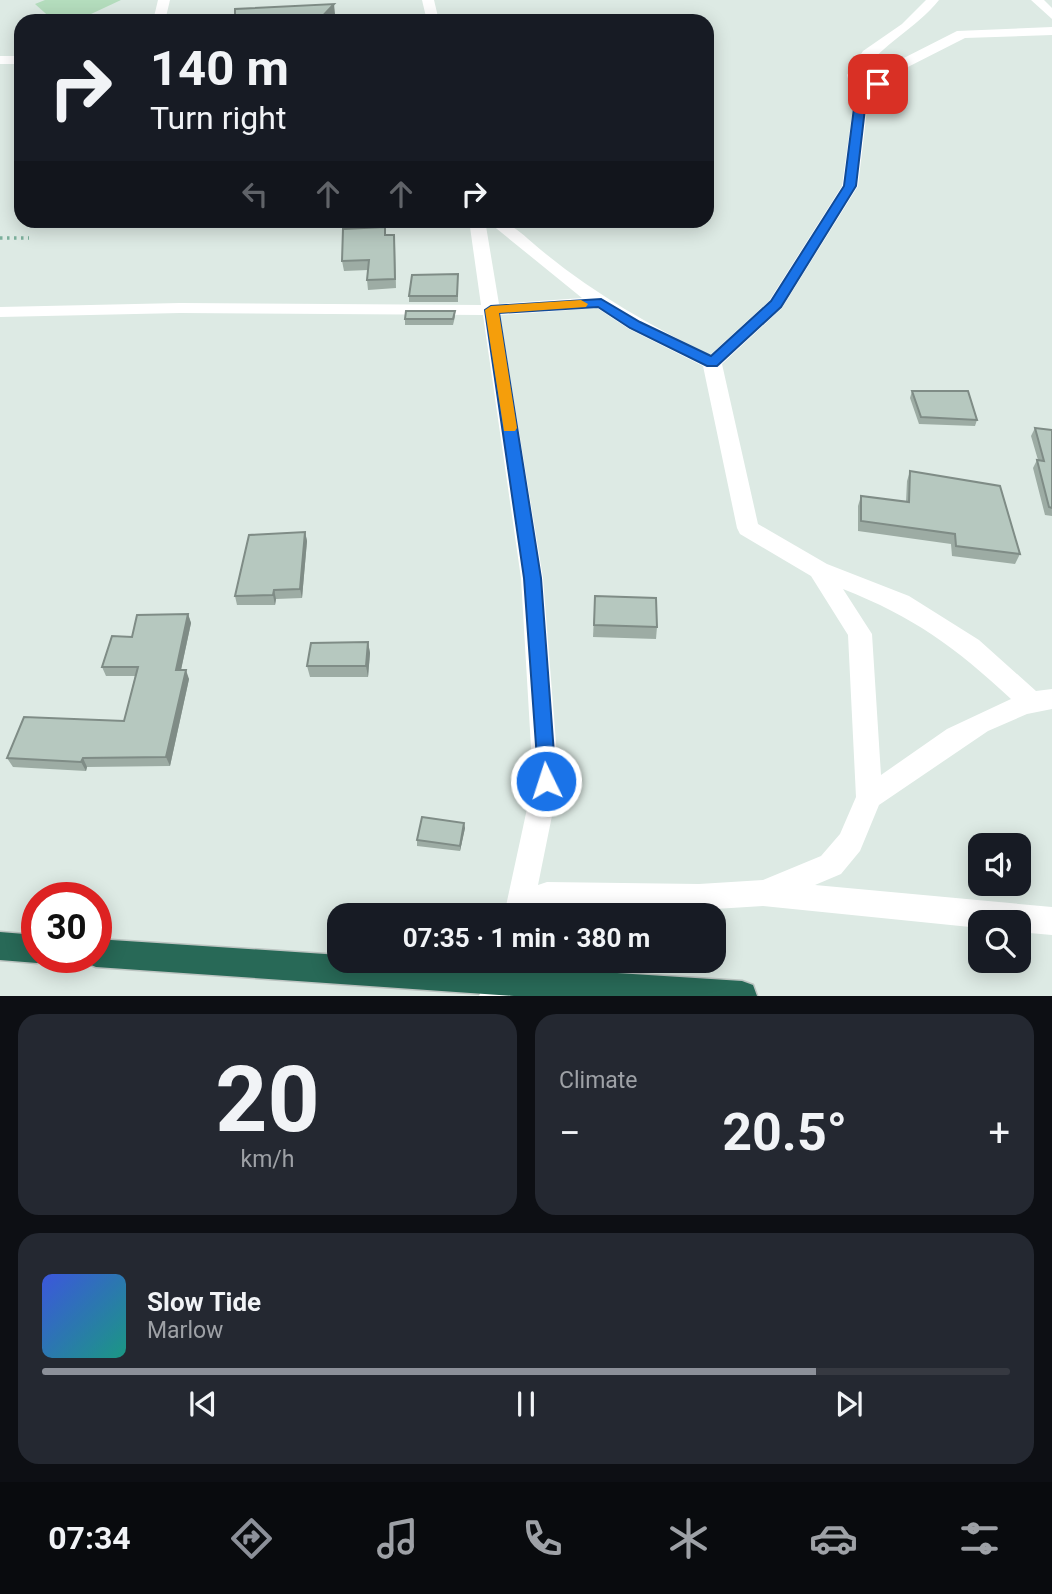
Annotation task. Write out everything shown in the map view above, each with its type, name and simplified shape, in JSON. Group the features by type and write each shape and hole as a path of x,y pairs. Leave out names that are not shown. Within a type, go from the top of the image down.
{"highway":[{"path":"0,946 21,948"},
{"path":"112,954 742,996"}],"street":[{"path":"712,363 776,304 850,186 861,100 854,75 868,54 907,27 933,0"},
{"path":"1037,0 1052,15"},
{"path":"861,100 895,68 962,34 1052,31"},
{"path":"478,228 532,578 546,781 521,903"},
{"path":"504,228 568,281 601,303 635,325 712,363"},
{"path":"0,312 180,308 491,310 601,303"},
{"path":"712,363 748,528 819,570 901,602 971,647 1041,700"},
{"path":"763,893 831,865 850,842 869,797 860,634 819,570"},
{"path":"869,797 974,727 1041,700"},
{"path":"533,903 547,895 699,897 763,893 1052,921"}],"path":[{"path":"0,238 29,238"}],"green space":[{"path":"45,0 121,0 91,14 46,14 35,4"}],"building":[{"path":"334,4 325,14 235,14 235,9"},
{"path":"385,228 385,235 394,235 395,279 367,280 369,260 342,261 343,229"},
{"path":"458,274 457,296 409,296 412,275"},
{"path":"406,311 455,311 453,319 405,319"},
{"path":"912,391 968,391 977,420 921,417"},
{"path":"1035,428 1052,430 1052,508 1049,507 1037,460 1044,461"},
{"path":"910,471 1000,486 1020,554 956,546 955,534 861,521 861,496 909,502"},
{"path":"305,532 300,589 274,590 273,595 235,596 249,535"},
{"path":"595,596 656,598 657,627 594,625"},
{"path":"188,614 176,670 186,670 166,757 83,758 81,762 7,758 24,717 124,721 138,667 102,667 112,636 132,637 137,615"},
{"path":"368,642 366,666 307,666 311,643"},
{"path":"422,817 464,823 460,846 417,840"}],"slow traffic":[{"path":"509,428 491,310 581,304"}],"route":[{"path":"546,781 532,578 491,310 601,303 635,325 712,363 776,304 850,186 861,100 878,84"}]}
